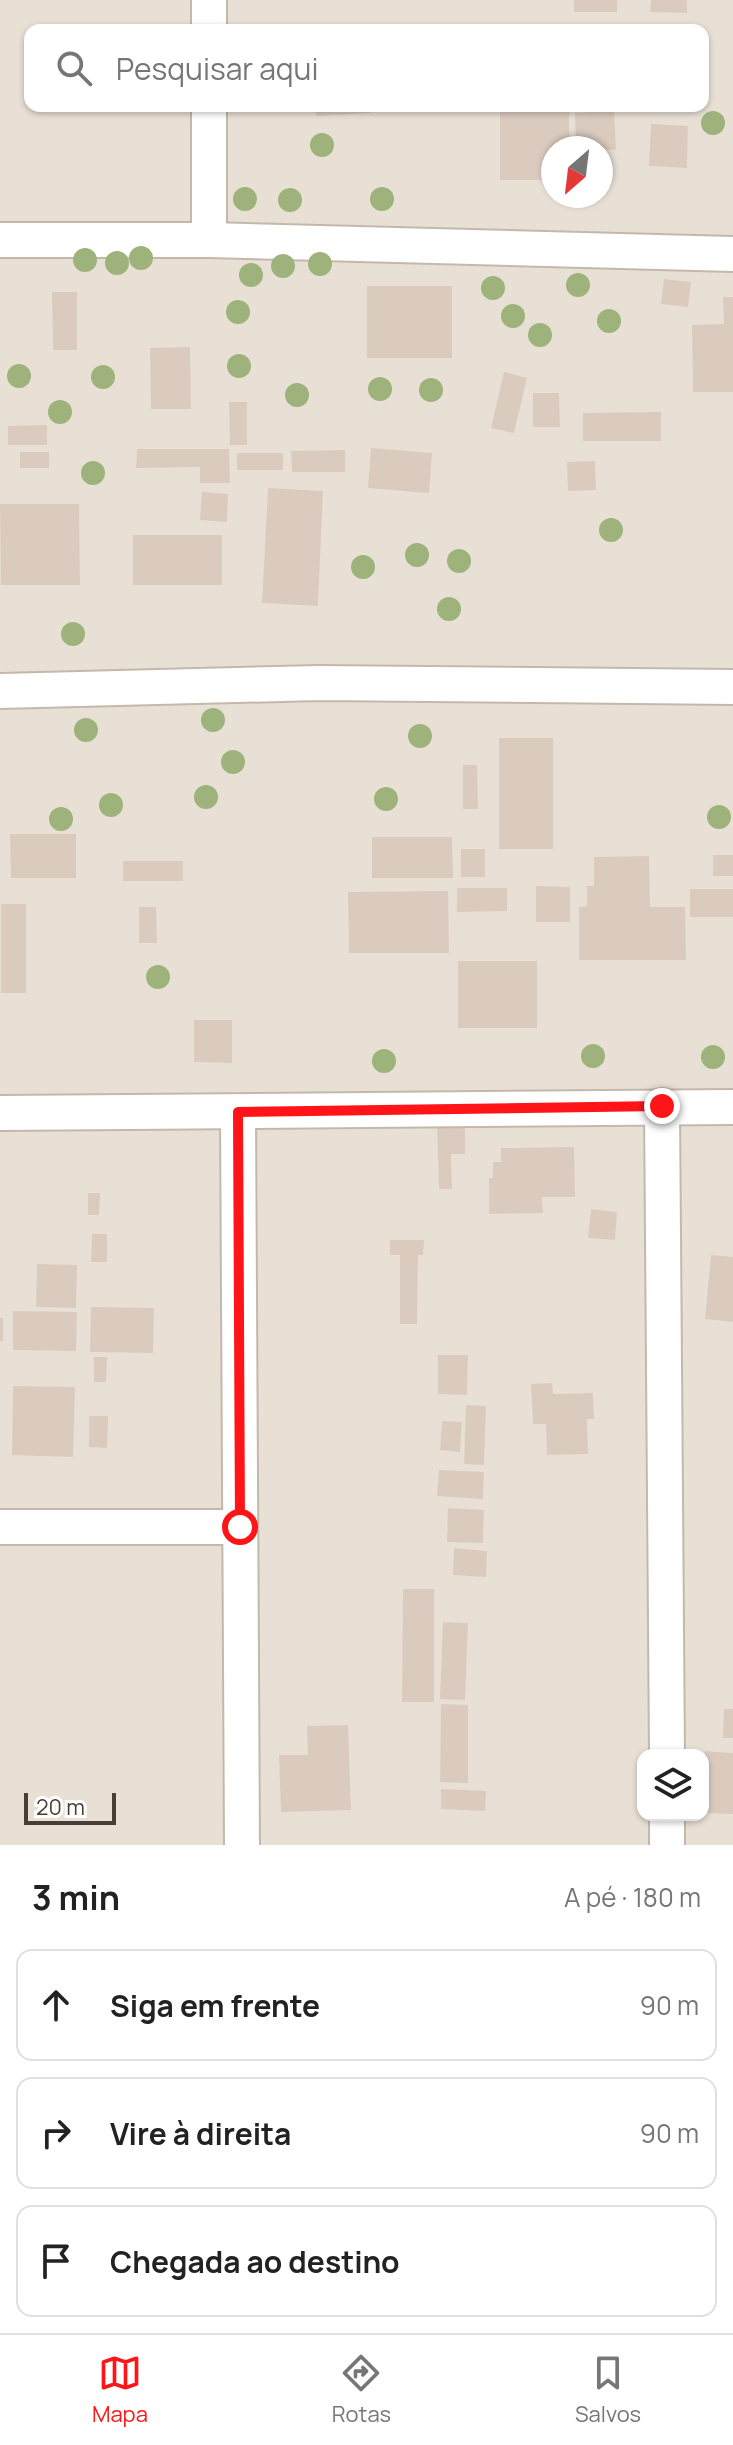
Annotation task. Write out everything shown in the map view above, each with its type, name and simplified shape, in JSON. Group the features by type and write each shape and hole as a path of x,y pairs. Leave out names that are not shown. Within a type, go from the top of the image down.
{"street":[{"path":"209,0 209,24"},
{"path":"209,112 209,240"},
{"path":"0,240 209,240 733,254"},
{"path":"0,691 319,683 733,687"},
{"path":"662,1106 667,1749"},
{"path":"0,1113 733,1107"},
{"path":"238,1112 242,1845"},
{"path":"0,1527 240,1527"},
{"path":"667,1821 667,1845"}],"shaded area":[{"path":"0,0 733,0 733,1845 0,1845"}],"building":[{"path":"574,0 617,0 617,12 574,12"},
{"path":"651,0 687,0 687,13 650,12"},
{"path":"316,112 370,112 370,113 316,116"},
{"path":"500,112 569,112 569,136 541,136 541,180 500,180"},
{"path":"614,112 616,150 613,150 613,136 576,136 575,113"},
{"path":"651,124 688,126 687,168 649,166"},
{"path":"664,279 691,282 688,307 661,304"},
{"path":"367,286 452,286 452,358 367,358"},
{"path":"52,292 77,292 77,350 53,350"},
{"path":"723,297 733,297 733,392 693,392 692,325 724,324"},
{"path":"190,347 191,409 151,409 150,348"},
{"path":"504,372 527,378 514,433 491,428"},
{"path":"533,393 559,393 560,427 533,427"},
{"path":"229,402 247,402 247,445 230,445"},
{"path":"661,412 661,441 583,441 583,413"},
{"path":"47,425 47,445 8,445 8,426"},
{"path":"371,448 432,453 429,493 368,488"},
{"path":"137,449 229,449 230,483 200,483 200,467 136,468"},
{"path":"345,450 345,472 292,472 291,451"},
{"path":"20,452 49,452 49,468 20,468"},
{"path":"237,453 283,453 283,470 237,470"},
{"path":"595,461 596,490 568,491 567,462"},
{"path":"268,488 323,491 318,606 262,603"},
{"path":"202,492 228,494 227,522 200,520"},
{"path":"0,504 79,504 80,585 1,585"},
{"path":"133,535 222,535 222,585 133,585"},
{"path":"499,738 553,738 553,849 499,849"},
{"path":"463,765 477,765 478,809 463,809"},
{"path":"10,834 76,834 76,878 11,878"},
{"path":"372,837 452,837 453,878 372,878"},
{"path":"461,849 485,849 485,877 461,877"},
{"path":"713,855 733,855 733,876 713,876"},
{"path":"649,856 650,907 685,907 686,960 579,960 579,907 587,906 587,886 594,886 594,857"},
{"path":"123,861 183,861 183,881 123,881"},
{"path":"536,886 570,887 570,922 536,922"},
{"path":"457,888 507,888 507,911 457,912"},
{"path":"690,889 733,889 733,917 690,917"},
{"path":"448,891 449,953 349,953 348,892"},
{"path":"1,904 26,904 26,993 1,993"},
{"path":"139,907 156,907 157,943 139,943"},
{"path":"458,961 537,961 537,1028 458,1028"},
{"path":"194,1020 232,1020 232,1063 194,1062"},
{"path":"465,1123 465,1154 451,1154 452,1189 439,1189 437,1124"},
{"path":"574,1147 575,1197 542,1197 543,1213 489,1214 489,1178 493,1178 493,1162 501,1162 501,1148"},
{"path":"88,1193 100,1193 99,1215 88,1215"},
{"path":"591,1209 617,1212 615,1240 588,1238"},
{"path":"92,1234 107,1234 107,1262 91,1262"},
{"path":"390,1240 424,1240 423,1255 418,1255 417,1324 400,1324 400,1255 390,1255"},
{"path":"711,1255 733,1257 733,1322 705,1319"},
{"path":"37,1264 77,1265 76,1308 36,1307"},
{"path":"91,1307 154,1308 153,1353 90,1352"},
{"path":"13,1311 77,1312 76,1351 13,1350"},
{"path":"0,1318 3,1318 3,1341 0,1341"},
{"path":"438,1355 468,1355 467,1395 438,1394"},
{"path":"94,1357 107,1357 106,1382 94,1382"},
{"path":"552,1383 553,1394 593,1393 594,1419 587,1419 588,1454 547,1455 546,1424 533,1424 531,1384"},
{"path":"13,1386 75,1387 73,1457 12,1455"},
{"path":"466,1405 486,1406 484,1465 464,1464"},
{"path":"89,1416 108,1416 107,1448 89,1447"},
{"path":"442,1421 462,1422 460,1452 440,1450"},
{"path":"439,1470 484,1472 483,1499 437,1496"},
{"path":"448,1508 484,1510 483,1543 447,1542"},
{"path":"454,1548 487,1551 486,1577 453,1575"},
{"path":"403,1589 434,1589 434,1702 402,1702"},
{"path":"443,1622 468,1623 465,1700 440,1699"},
{"path":"441,1704 468,1705 468,1783 440,1782"},
{"path":"724,1709 733,1709 733,1738 723,1738"},
{"path":"348,1725 351,1810 281,1812 279,1755 308,1755 307,1726"},
{"path":"709,1751 733,1753 733,1814 709,1813"},
{"path":"441,1789 486,1791 485,1811 441,1809"}],"route":[{"path":"240,1527 238,1112 662,1106"}]}
